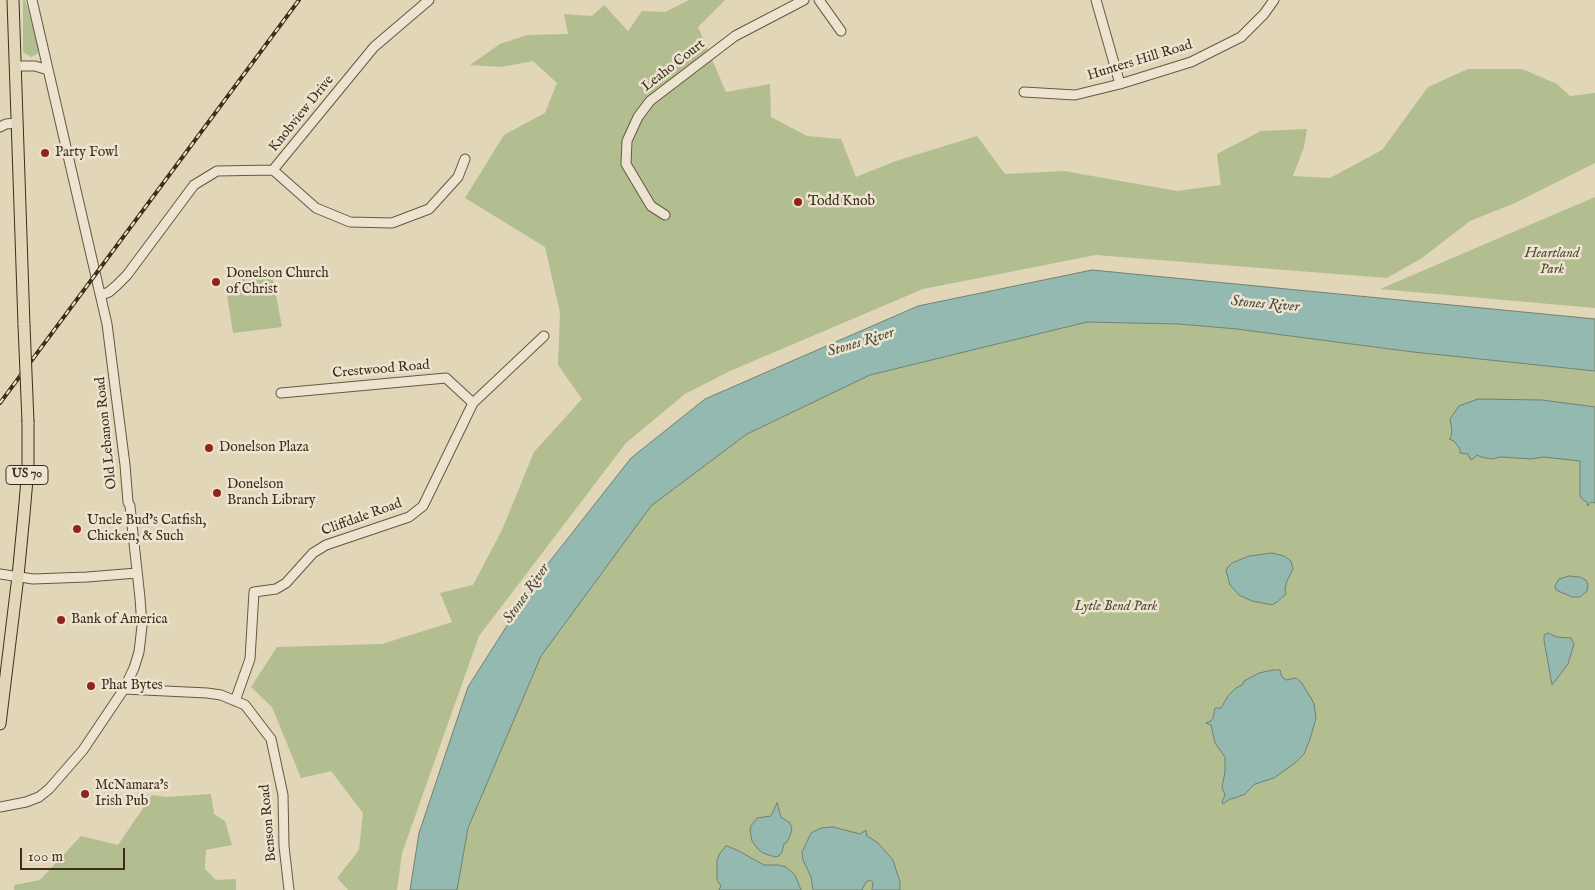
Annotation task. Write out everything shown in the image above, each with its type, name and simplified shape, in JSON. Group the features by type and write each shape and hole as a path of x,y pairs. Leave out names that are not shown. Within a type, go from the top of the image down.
{"main road":[{"name":"US 70","path":"0,724 18,576 28,468 13,0"}],"street":[{"name":"Knobview Drive","path":"101,295 117,286 127,275 194,185 217,172 273,170 374,47 429,0"},
{"name":"Leaho Court","path":"665,215 651,206 626,164 627,141 638,117 650,102 735,36 804,0"},
{"path":"820,0 841,31"},
{"path":"1096,0 1120,84"},
{"name":"Hunters Hill Road","path":"1024,92 1075,95 1120,84 1192,62 1241,37 1264,14 1274,0"},
{"name":"Old Lebanon Road","path":"0,807 26,802 49,789 83,750 124,689 134,668 141,643 137,573 107,324 33,4"},
{"path":"14,66 35,66 48,70"},
{"path":"0,127 16,123"},
{"path":"273,170 316,208 350,222 392,223 429,209 458,177 465,159"},
{"name":"Cliffdale Road","path":"234,701 250,659 254,592 276,589 286,584 313,553 326,545 409,517 424,506 473,403 544,336"},
{"name":"Crestwood Road","path":"281,393 446,378 473,403"},
{"path":"0,574 33,579 86,578 137,573"},
{"name":"Benson Road","path":"124,689 207,693 221,695 245,705 271,739 283,795 284,846 289,890"}],"green space":[{"path":"23,0 25,0 39,47 37,54 31,57 23,52"},
{"path":"689,0 725,0 698,27 726,92 770,84 771,117 807,136 841,139 856,177 896,161 977,136 1005,174 1064,171 1177,191 1221,185 1217,154 1261,131 1307,129 1304,147 1293,176 1330,178 1382,150 1428,87 1468,69 1522,69 1557,84 1570,96 1595,93 1595,163 1515,203 1470,221 1422,258 1387,278 1096,255 923,289 730,371 685,394 626,443 479,636 402,853 397,890 348,890 337,878 359,850 363,813 331,771 301,778 272,707 251,687 277,647 382,644 452,622 440,593 473,585 502,530 534,452 582,399 558,365 560,312 545,247 465,198 504,135 545,113 557,83 533,61 501,67 470,65 500,44 527,35 568,34 564,14 592,16 604,5 628,31 642,11 665,12"},
{"name":"Heartland Park","path":"1595,197 1595,308 1380,289"},
{"path":"272,274 282,327 233,333 226,288 244,278"},
{"name":"Lytle Bend Park","path":"1087,322 1179,324 1237,329 1413,352 1595,371 1595,890 415,890 605,512 889,350"},
{"path":"211,794 214,814 225,821 232,845 206,850 205,869 216,880 236,879 236,890 14,890 14,885 40,880 81,836 118,845 152,795 166,797"}],"water":[{"name":"Stones River","path":"1092,270 1595,319 1595,371 1413,352 1237,329 1179,324 1087,322 870,375 747,434 651,506 541,656 468,828 457,890 410,890 419,833 468,687 539,575 631,458 705,399 918,306"},
{"path":"1478,399 1542,400 1595,407 1595,503 1591,502 1588,506 1587,502 1580,496 1580,461 1543,457 1532,459 1500,457 1492,459 1477,455 1472,460 1468,454 1460,453 1460,449 1454,441 1449,439 1452,430 1450,419 1459,406"},
{"path":"1272,553 1284,556 1291,561 1293,569 1287,581 1286,594 1272,605 1252,601 1239,595 1230,585 1226,570 1228,567 1232,563 1249,556"},
{"path":"1569,576 1580,577 1586,580 1588,585 1587,591 1580,597 1572,597 1556,590 1555,586 1559,579"},
{"path":"1548,633 1557,637 1571,638 1574,644 1568,664 1552,685 1544,640 1544,635"},
{"path":"1280,670 1282,677 1286,680 1296,678 1301,682 1311,698 1316,718 1310,739 1304,754 1295,763 1274,778 1255,784 1245,794 1230,799 1223,804 1225,795 1222,787 1225,757 1215,743 1211,725 1206,723 1213,718 1215,708 1221,708 1228,696 1242,685 1244,681 1259,673"},
{"path":"777,803 781,817 790,823 792,829 782,852 779,856 775,857 758,849 752,841 750,830 757,818 771,816"},
{"path":"833,827 860,834 866,830 867,836 877,842 893,860 900,882 900,890 872,890 873,882 870,880 866,882 862,890 813,890 811,877 803,860 802,852 811,833 821,828"},
{"path":"726,846 764,865 786,867 795,875 801,890 719,890 721,886 717,880 717,860"}],"railway":[{"path":"0,403 299,0"}],"place":[{"name":"Party Fowl","path":"45,153"},
{"name":"Todd Knob","path":"798,202"},
{"name":"Donelson Church of Christ","path":"216,282"},
{"name":"Donelson Plaza","path":"209,448"},
{"name":"Donelson Branch Library","path":"217,493"},
{"name":"Uncle Bud's Catfish, Chicken, & Such","path":"77,529"},
{"name":"Bank of America","path":"61,620"},
{"name":"Phat Bytes","path":"91,686"},
{"name":"McNamara's Irish Pub","path":"85,794"}]}
